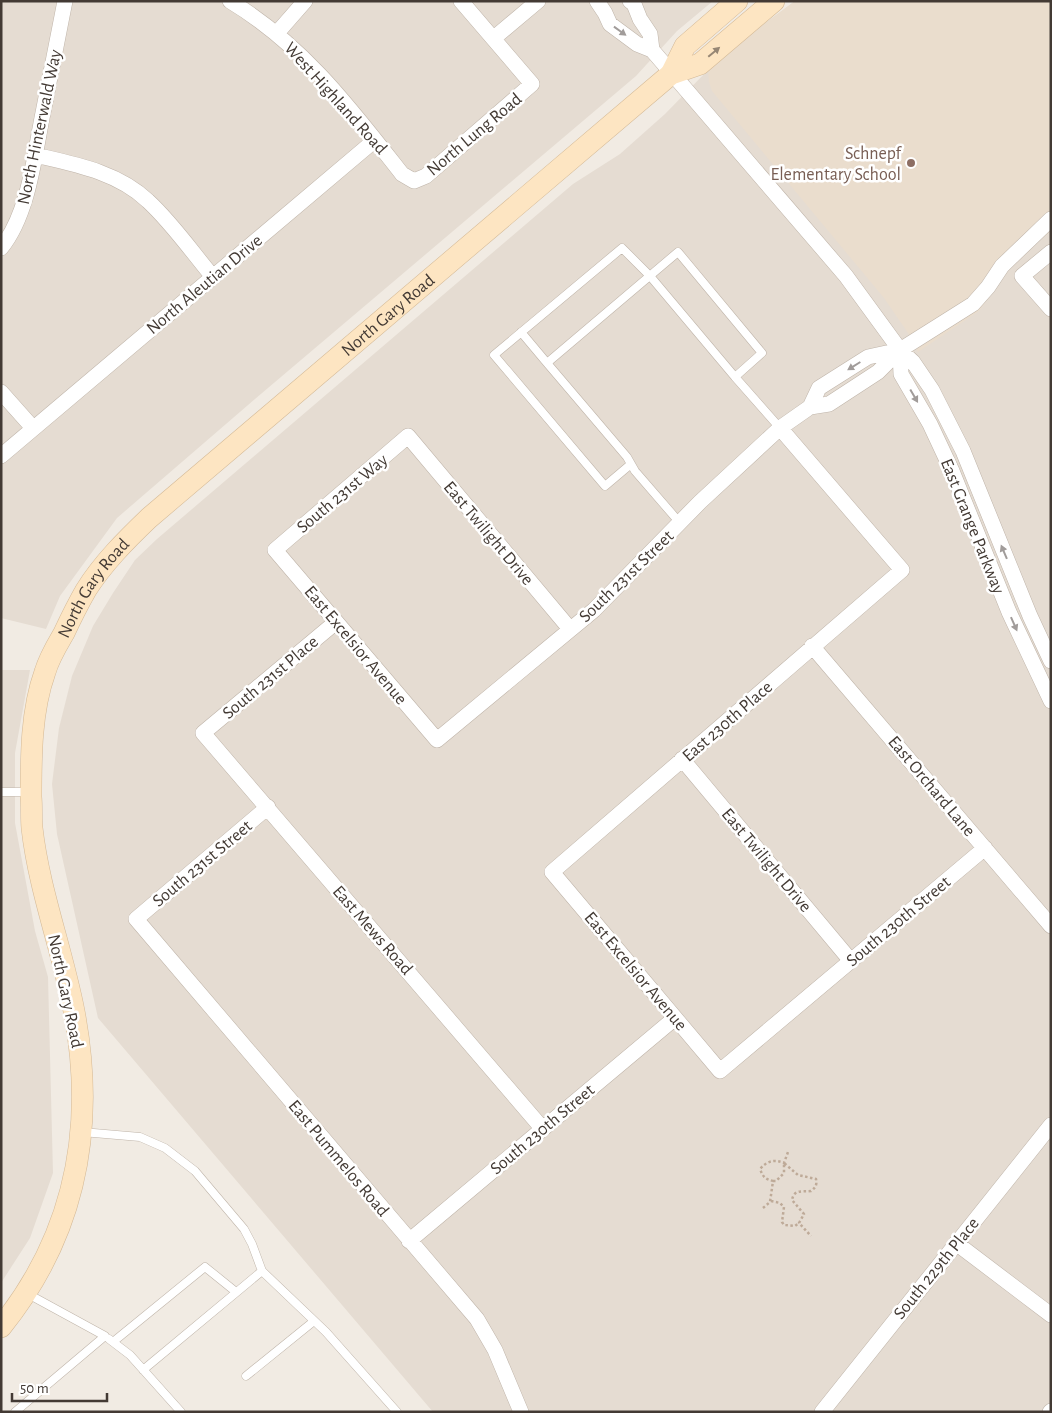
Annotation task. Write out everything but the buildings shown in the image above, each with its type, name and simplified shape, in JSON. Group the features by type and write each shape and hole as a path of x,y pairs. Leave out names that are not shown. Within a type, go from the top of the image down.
{"main road":[{"name":"North Gary Road","path":"671,74 685,46 737,1"},
{"name":"North Gary Road","path":"1,1327 26,1293 52,1247 62,1221 77,1161 82,1099 80,1053 75,1019 42,883 32,827 31,773 36,712 45,672 87,589 118,548 156,511 671,74 700,64 774,1"}],"street":[{"name":"North Hinterwald Way","path":"1,248 10,237 23,205 35,155 65,1"},
{"name":"West Highland Road","path":"230,1 277,33 307,60 402,174 414,181"},
{"path":"277,33 305,1"},
{"path":"462,1 494,38 538,1"},
{"path":"606,5 610,24 637,44 652,50 650,34 640,20 634,4 630,1"},
{"name":"North Lung Road","path":"414,181 426,176 532,84 494,38"},
{"name":"East Grange Parkway","path":"652,50 846,276 900,350 913,362 932,390 970,468 1030,616 1051,661"},
{"name":"North Aleutian Drive","path":"1,456 375,140"},
{"path":"35,155 103,173 147,200 213,277"},
{"name":"South 231st Street","path":"437,740 594,610 680,522 780,428 810,407 829,404 878,372 900,350 973,304 988,287 1002,266 1051,219"},
{"path":"1051,252 1022,276 1051,310"},
{"name":"East Grange Parkway","path":"900,350 901,374 930,424 952,471 1009,612 1051,701"},
{"path":"1,392 33,428"},
{"name":"East 230th Place","path":"552,872 902,570 780,428"},
{"name":"South 231st Way","path":"275,550 408,436"},
{"name":"East Twilight Drive","path":"408,436 570,629"},
{"name":"East Excelsior Avenue","path":"275,550 437,740"},
{"name":"South 231st Place","path":"204,732 336,622"},
{"name":"East Orchard Lane","path":"812,646 1051,926"},
{"name":"East Mews Road","path":"204,732 542,1128"},
{"name":"East Twilight Drive","path":"682,759 851,960"},
{"name":"South 231st Street","path":"136,919 268,807"},
{"name":"South 230th Street","path":"720,1071 985,848"},
{"name":"East Excelsior Avenue","path":"552,872 720,1071"},
{"name":"East Pummelos Road","path":"136,919 477,1319 495,1350 520,1412"},
{"name":"South 230th Street","path":"409,1241 675,1018"},
{"name":"South 229th Place","path":"822,1412 1051,1124"},
{"path":"956,1243 1051,1315"}],"lane":[{"path":"631,464 605,486 494,355 622,248 650,276 780,428"},
{"path":"547,363 678,252 762,353 735,377"},
{"path":"521,332 627,457 658,499 680,522"},
{"path":"1,792 31,792"},
{"path":"80,1132 140,1137 165,1148 195,1172 244,1230 252,1244 262,1271 314,1321 397,1412"},
{"path":"113,1342 205,1267 236,1292"},
{"path":"143,1370 262,1271"},
{"path":"26,1293 105,1336 130,1355 181,1412"},
{"path":"246,1376 314,1321"},
{"path":"15,1412 105,1336"}],"path":[{"path":"770,1200 780,1203 784,1207 782,1222 784,1225 795,1226 804,1214 792,1200 793,1196 798,1191 811,1191 817,1184 816,1178 798,1175 784,1163 774,1161 766,1163 760,1169 762,1176 767,1180 773,1181 781,1176 784,1172 784,1163 788,1152"},
{"path":"763,1208 770,1200 773,1181"},
{"path":"799,1223 811,1236"}],"shaded area":[{"path":"1,1 713,1 677,31 636,76 117,518 60,596 46,629 1,618"},
{"path":"795,1 1051,1 1051,1412 433,1412 98,1018 57,834 52,784 59,728 72,676 93,626 113,593 135,560 157,539 573,184 620,154 665,114 708,70 745,38"},
{"name":"Schnepf Elementary School","path":"795,1 1051,1 1051,231 1017,259 979,311 918,352 908,333 884,298 712,91 708,70 745,38"},
{"path":"1,670 30,670 15,753 15,823 35,931 48,977 53,1173 30,1238 1,1283"}],"place":[{"name":"Schnepf Elementary School","path":"911,163"}]}
